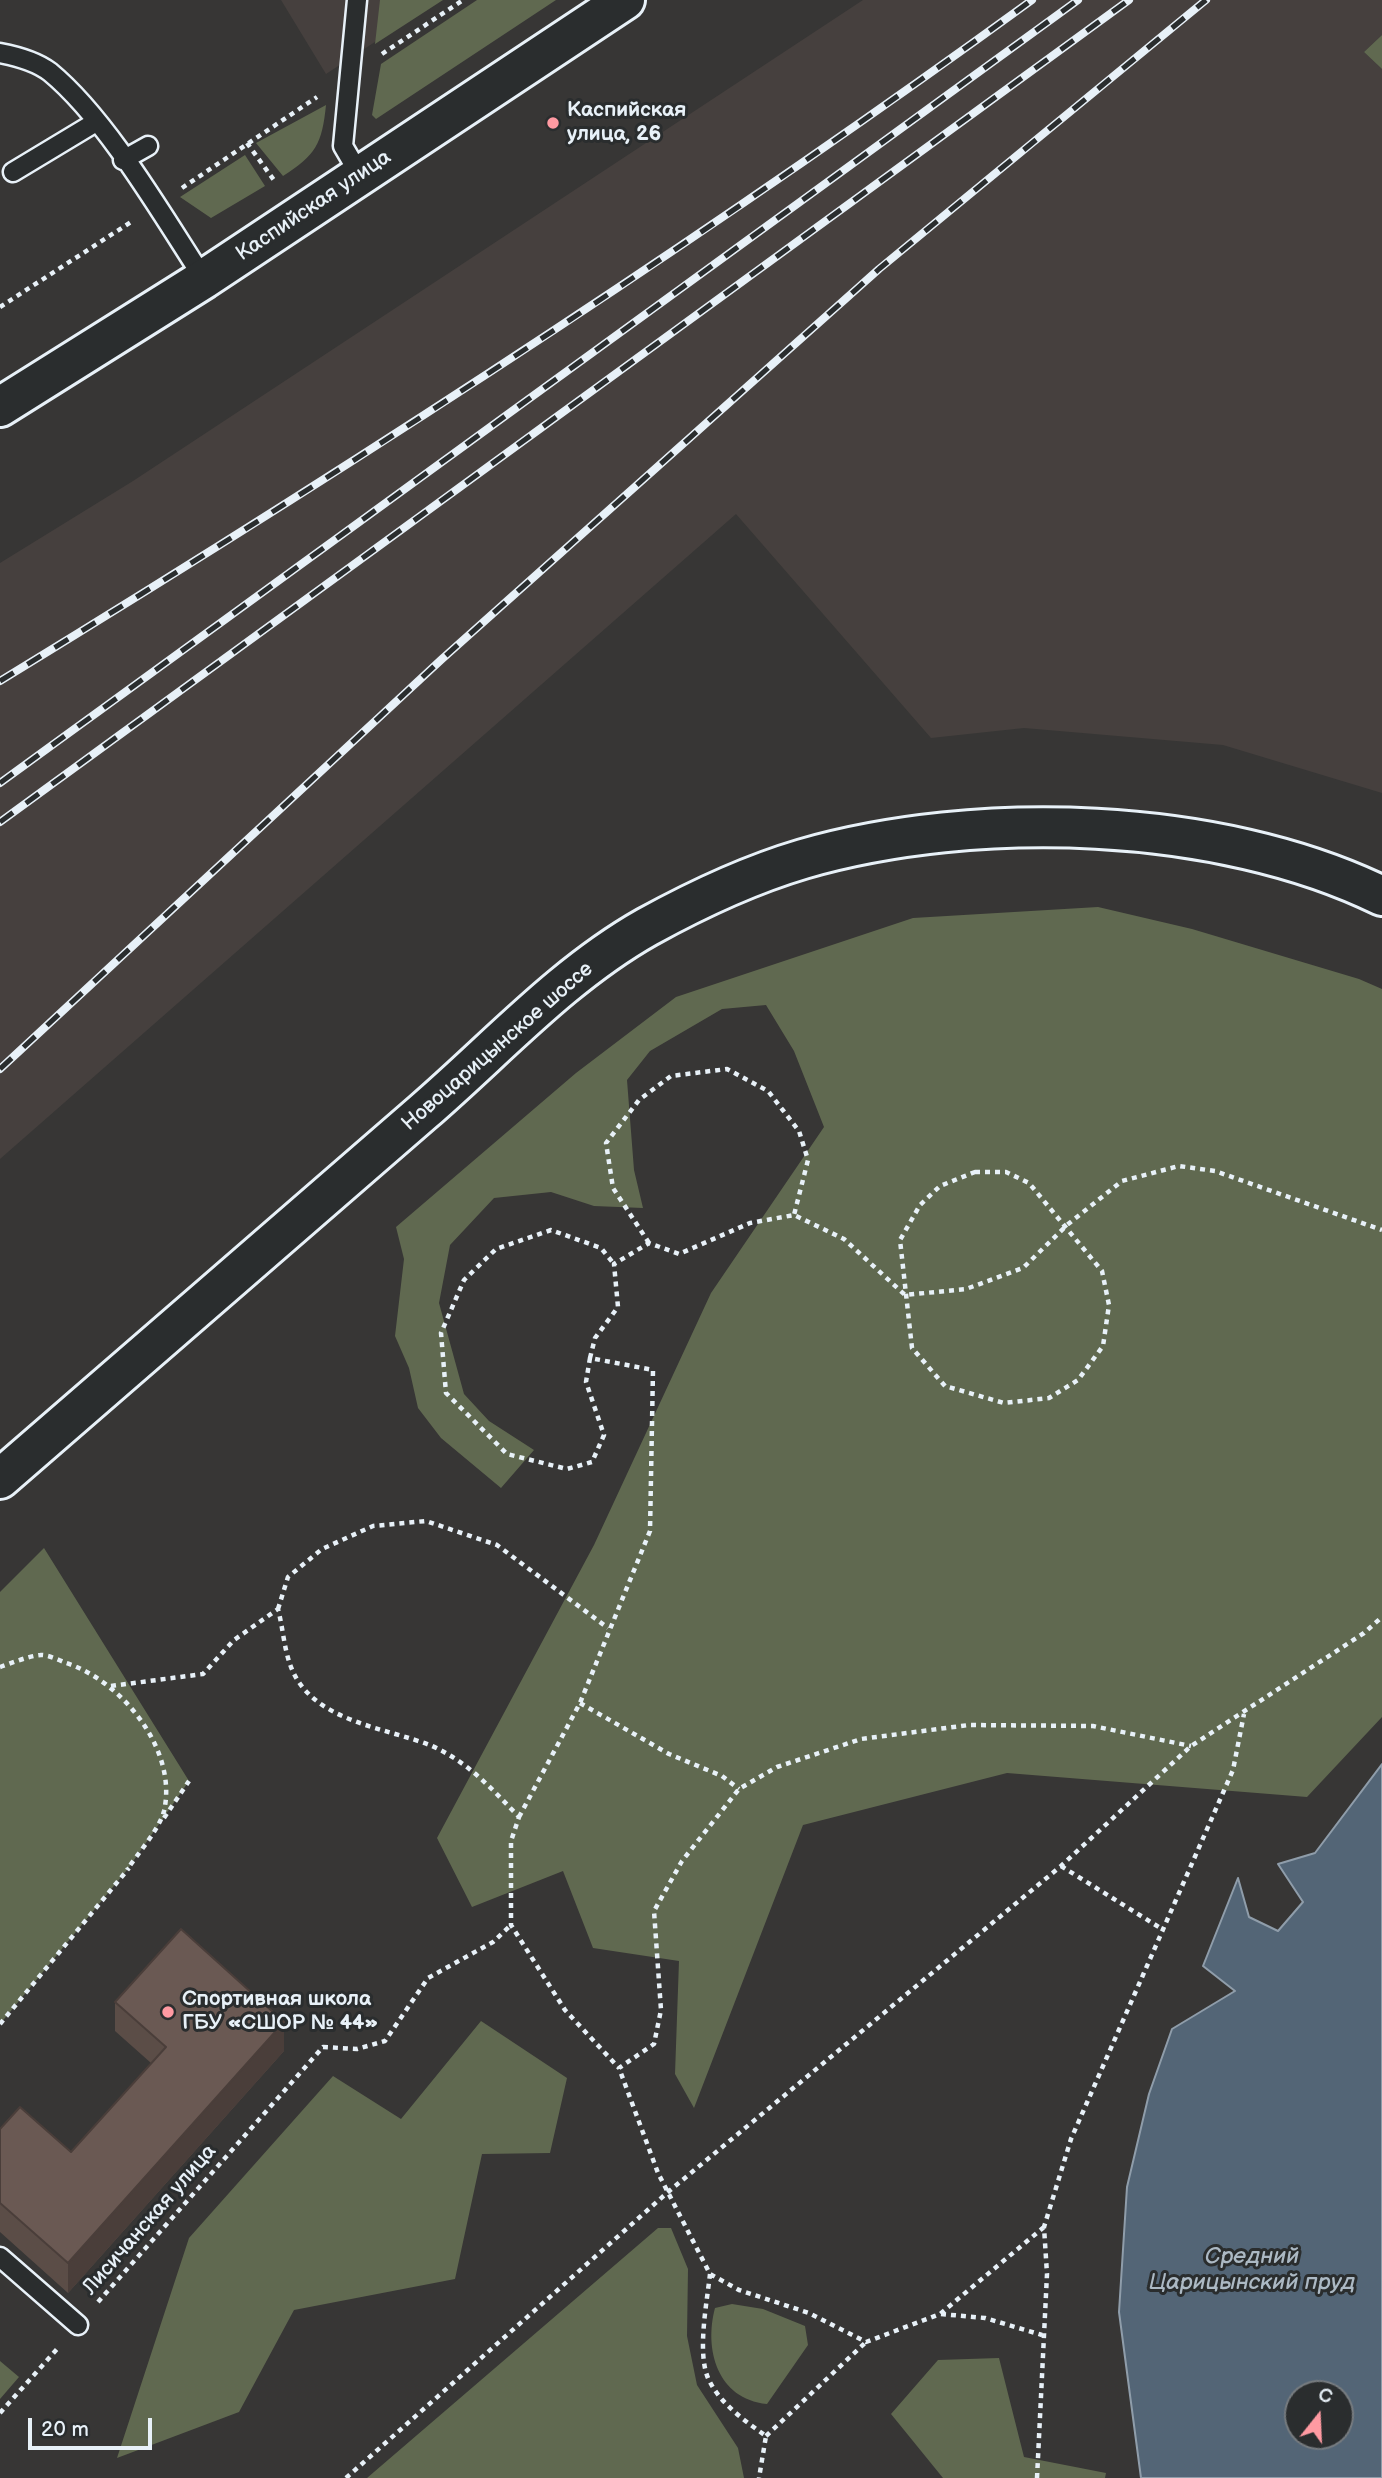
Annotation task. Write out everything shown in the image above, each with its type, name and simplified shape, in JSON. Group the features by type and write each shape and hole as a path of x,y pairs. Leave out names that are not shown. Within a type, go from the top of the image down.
{"main road":[{"name":"Каспийская улица","path":"0,407 204,279 625,0"},
{"name":"Новоцарицынское шоссе","path":"0,1479 453,1086 551,995 644,929 739,883 802,859 887,840 1031,827 1175,835 1234,846 1308,865 1382,896"}],"lane":[{"path":"357,0 343,146 360,175"},
{"path":"0,53 16,56 48,71 96,122 204,279"},
{"path":"13,172 96,122"},
{"path":"123,160 148,146"},
{"path":"0,2257 78,2325"}],"path":[{"path":"0,307 463,0"},
{"path":"794,1215 808,1160 799,1131 768,1091 727,1069 671,1076 639,1100 606,1143 613,1188 649,1242 679,1254 751,1223 794,1215 845,1239 905,1295 966,1289 1023,1268 1067,1225 1122,1181 1179,1166 1215,1171 1382,1230"},
{"path":"975,1172 1006,1172 1029,1183 1067,1225 1102,1271 1109,1305 1103,1346 1078,1380 1049,1398 1004,1403 945,1386 912,1348 905,1295 900,1240 920,1205 940,1186 975,1172"},
{"path":"551,1230 601,1248 614,1264 618,1307 596,1338 590,1358 586,1382 604,1435 592,1462 566,1469 507,1454 446,1393 441,1334 464,1280 496,1249 551,1230"},
{"path":"614,1264 649,1242"},
{"path":"590,1358 653,1370 650,1531 608,1628 580,1703 519,1817 511,1841 511,1925 565,2010 619,2068 668,2192 710,2274 739,2291 809,2314 866,2342"},
{"path":"519,1817 473,1769 432,1746 370,1728 316,1701 292,1669 278,1609 288,1577 322,1549 373,1526 426,1521 496,1545 608,1628"},
{"path":"111,1686 203,1674 234,1640 278,1609"},
{"path":"346,2478 668,2192 1061,1866 1191,1746 1244,1714 1382,1618"},
{"path":"0,1667 43,1655 78,1667 111,1686 141,1717 157,1751 166,1789 163,1813 127,1870"},
{"path":"580,1703 669,1754 722,1776 739,1789"},
{"path":"1037,2478 1047,2274 1044,2227 1070,2139 1233,1770 1244,1714"},
{"path":"619,2068 654,2044 661,2010 654,1911 682,1861 739,1789 777,1767 862,1739 969,1725 1093,1726 1191,1746"},
{"path":"0,2024 127,1870 189,1781"},
{"path":"1061,1866 1162,1929"},
{"name":"Лисичанская улица","path":"0,2413 323,2047 357,2049 385,2041 428,1978 493,1942 511,1925"},
{"path":"759,2478 766,2435 866,2342 940,2314 1044,2227"},
{"path":"710,2274 703,2334 708,2378 738,2417 766,2435"},
{"path":"940,2314 985,2318 1042,2335"}],"shaded area":[{"path":"281,0 439,0 326,74"},
{"path":"863,0 1382,0 1382,35 1364,52 1382,69 1382,793 1223,745 1024,728 931,738 736,514 0,1159 0,563 133,481"}],"green space":[{"path":"380,0 443,0 375,44"},
{"path":"477,0 556,0 376,119 372,115 381,64"},
{"path":"1382,35 1382,69 1364,52"},
{"path":"326,105 322,130 315,147 303,162 283,176 256,143"},
{"path":"245,155 265,186 211,218 180,197"},
{"path":"1098,907 1192,929 1359,979 1382,989 1382,1717 1307,1797 1007,1773 803,1825 694,2108 675,2074 679,1961 593,1948 563,1871 472,1907 437,1838 594,1545 711,1293 824,1127 794,1051 766,1005 722,1009 650,1051 627,1080 634,1170 643,1208 594,1206 551,1192 494,1198 450,1245 439,1303 464,1394 489,1421 534,1450 501,1488 441,1438 418,1408 409,1368 395,1336 404,1259 396,1227 576,1073 676,997 913,918"},
{"path":"44,1548 189,1781 127,1870 0,2024 0,1592"},
{"path":"481,2021 567,2078 550,2153 482,2154 455,2279 294,2310 239,2412 117,2458 189,2238 333,2076 401,2119"},
{"path":"658,2228 671,2228 688,2269 687,2336 697,2385 738,2448 744,2478 367,2478"},
{"path":"732,2304 763,2309 805,2326 808,2345 767,2404 736,2393 718,2370 711,2340 715,2308"},
{"path":"999,2358 1024,2457 1106,2473 1105,2478 943,2478 891,2414 938,2360"},
{"path":"0,2361 19,2377 0,2399"}],"water":[{"name":"Средний Царицынский пруд","path":"1382,1764 1382,2478 1141,2478 1119,2312 1127,2187 1149,2094 1172,2029 1235,1991 1203,1966 1238,1878 1249,1917 1278,1931 1303,1902 1278,1864 1315,1853"}],"building":[{"path":"181,1929 284,2022 68,2263 0,2203 0,2129 20,2107 71,2152 166,2047 115,2002"}],"railway":[{"path":"0,681 263,518 523,351 780,178 1032,0"},
{"path":"0,783 1078,0"},
{"path":"0,822 1129,0"},
{"path":"0,1069 442,659 879,269 1206,0"}],"place":[{"name":"Каспийская улица, 26","path":"553,123"},
{"name":"Спортивная школа ГБУ «СШОР № 44»","path":"168,2012"}]}
